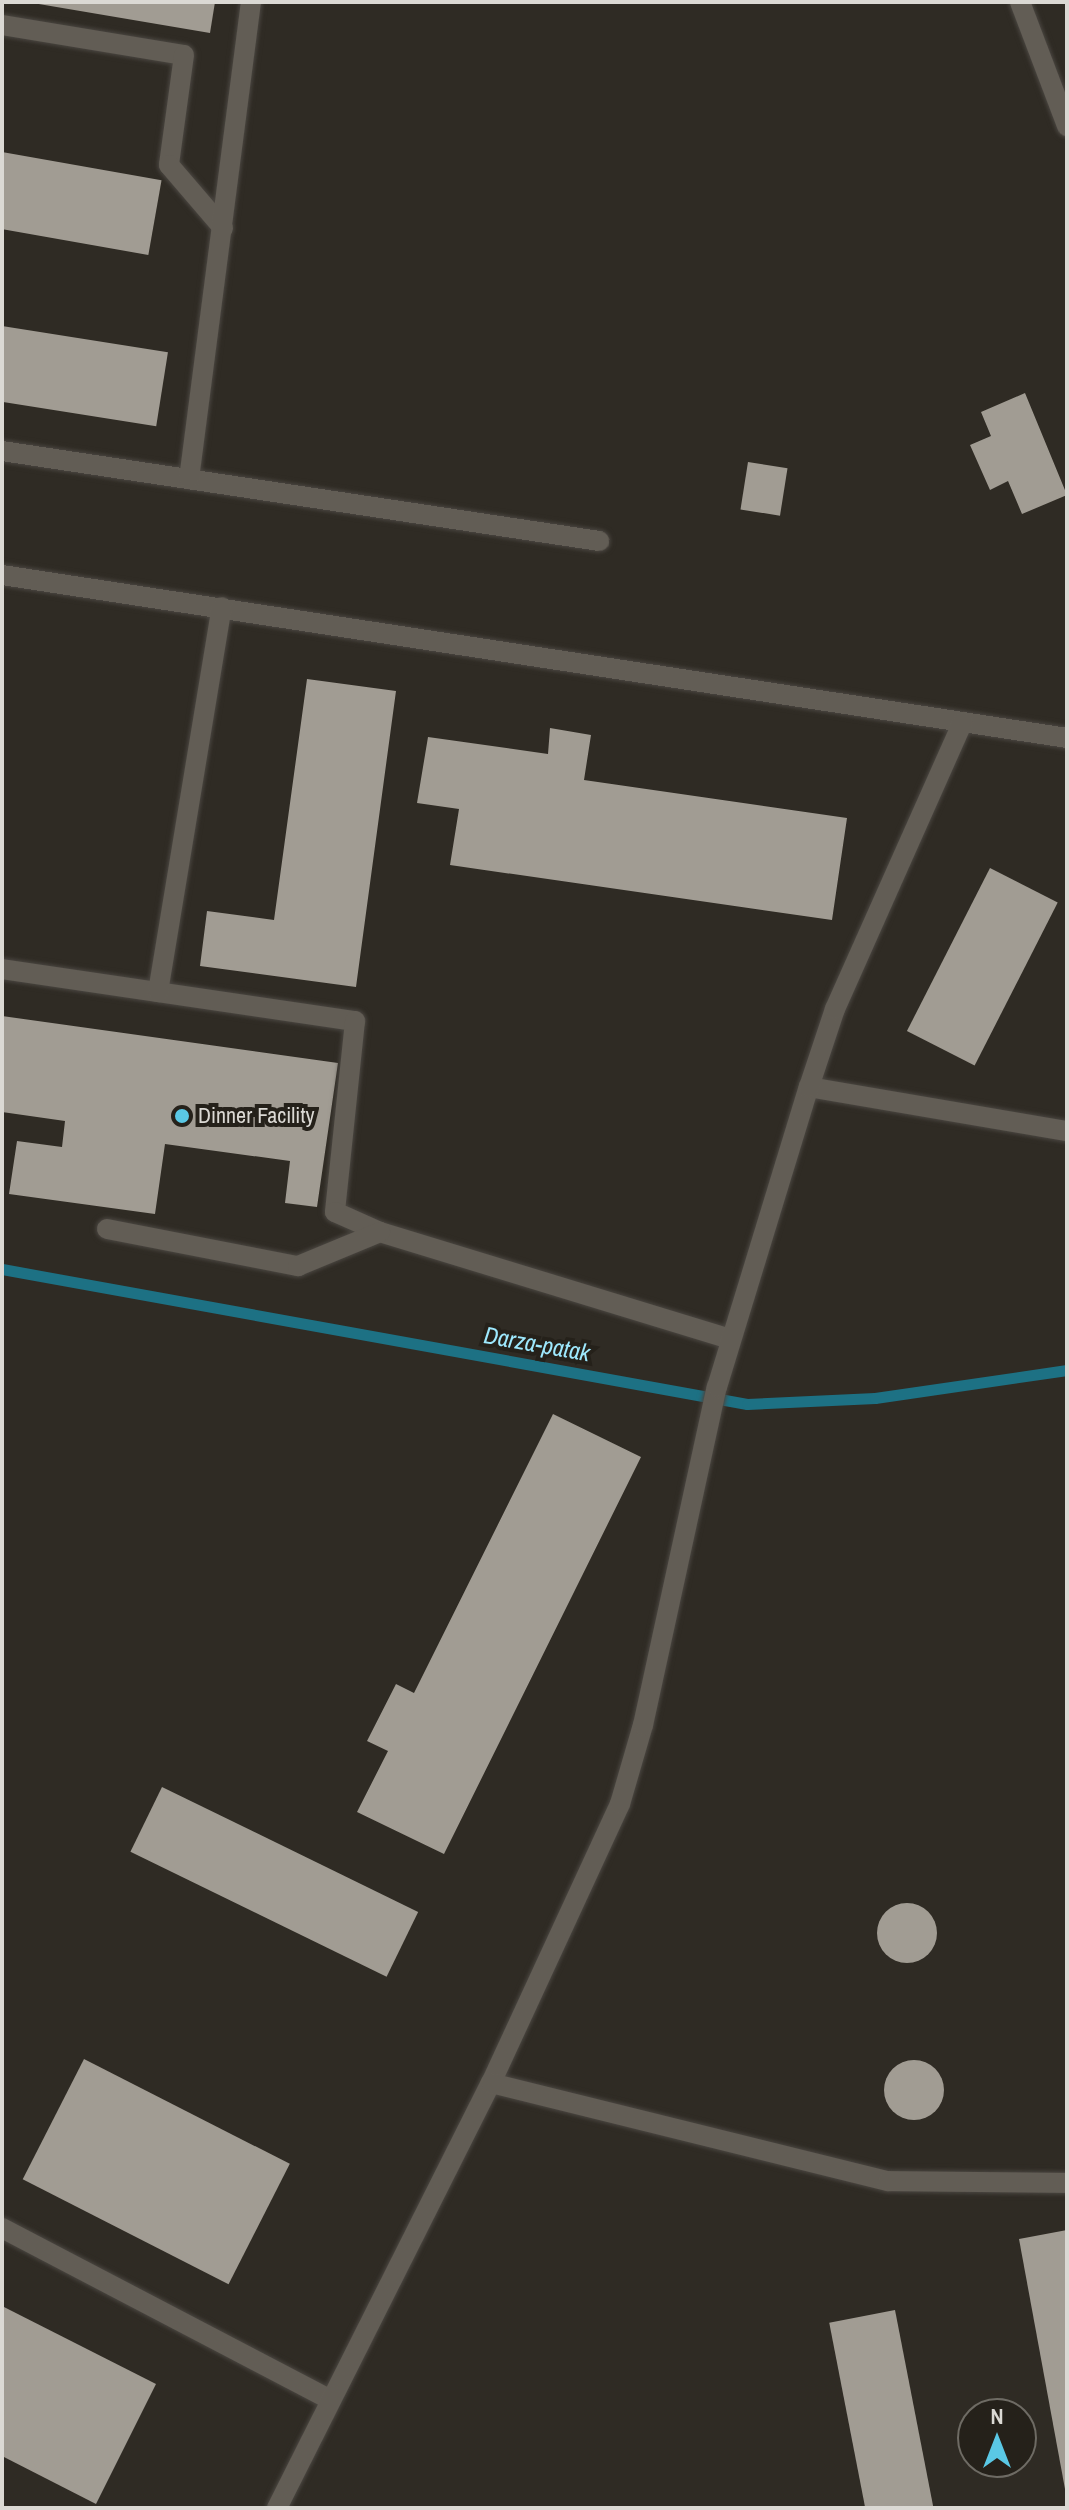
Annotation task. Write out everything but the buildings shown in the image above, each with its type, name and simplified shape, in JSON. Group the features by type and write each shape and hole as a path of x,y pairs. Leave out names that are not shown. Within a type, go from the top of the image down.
{"lane":[{"path":"189,479 251,2"},
{"path":"1020,2 1067,126"},
{"path":"2,25 184,55 169,165 223,228"},
{"path":"2,451 599,541"},
{"path":"2,575 1067,738"},
{"path":"158,992 222,607"},
{"path":"277,2508 491,2083 620,1804 643,1725 717,1387 809,1087 835,1009 963,722"},
{"path":"2,969 355,1021 335,1212 380,1232 730,1339"},
{"path":"809,1087 1067,1131"},
{"path":"107,1229 298,1266 380,1232"},
{"path":"491,2083 888,2181 1067,2183"},
{"path":"2,2228 331,2400"}],"waterway":[{"name":"Darza-patak","path":"2,1269 747,1404 875,1398 1067,1370"}],"place":[{"name":"Dinner Facility","path":"182,1116"}]}
